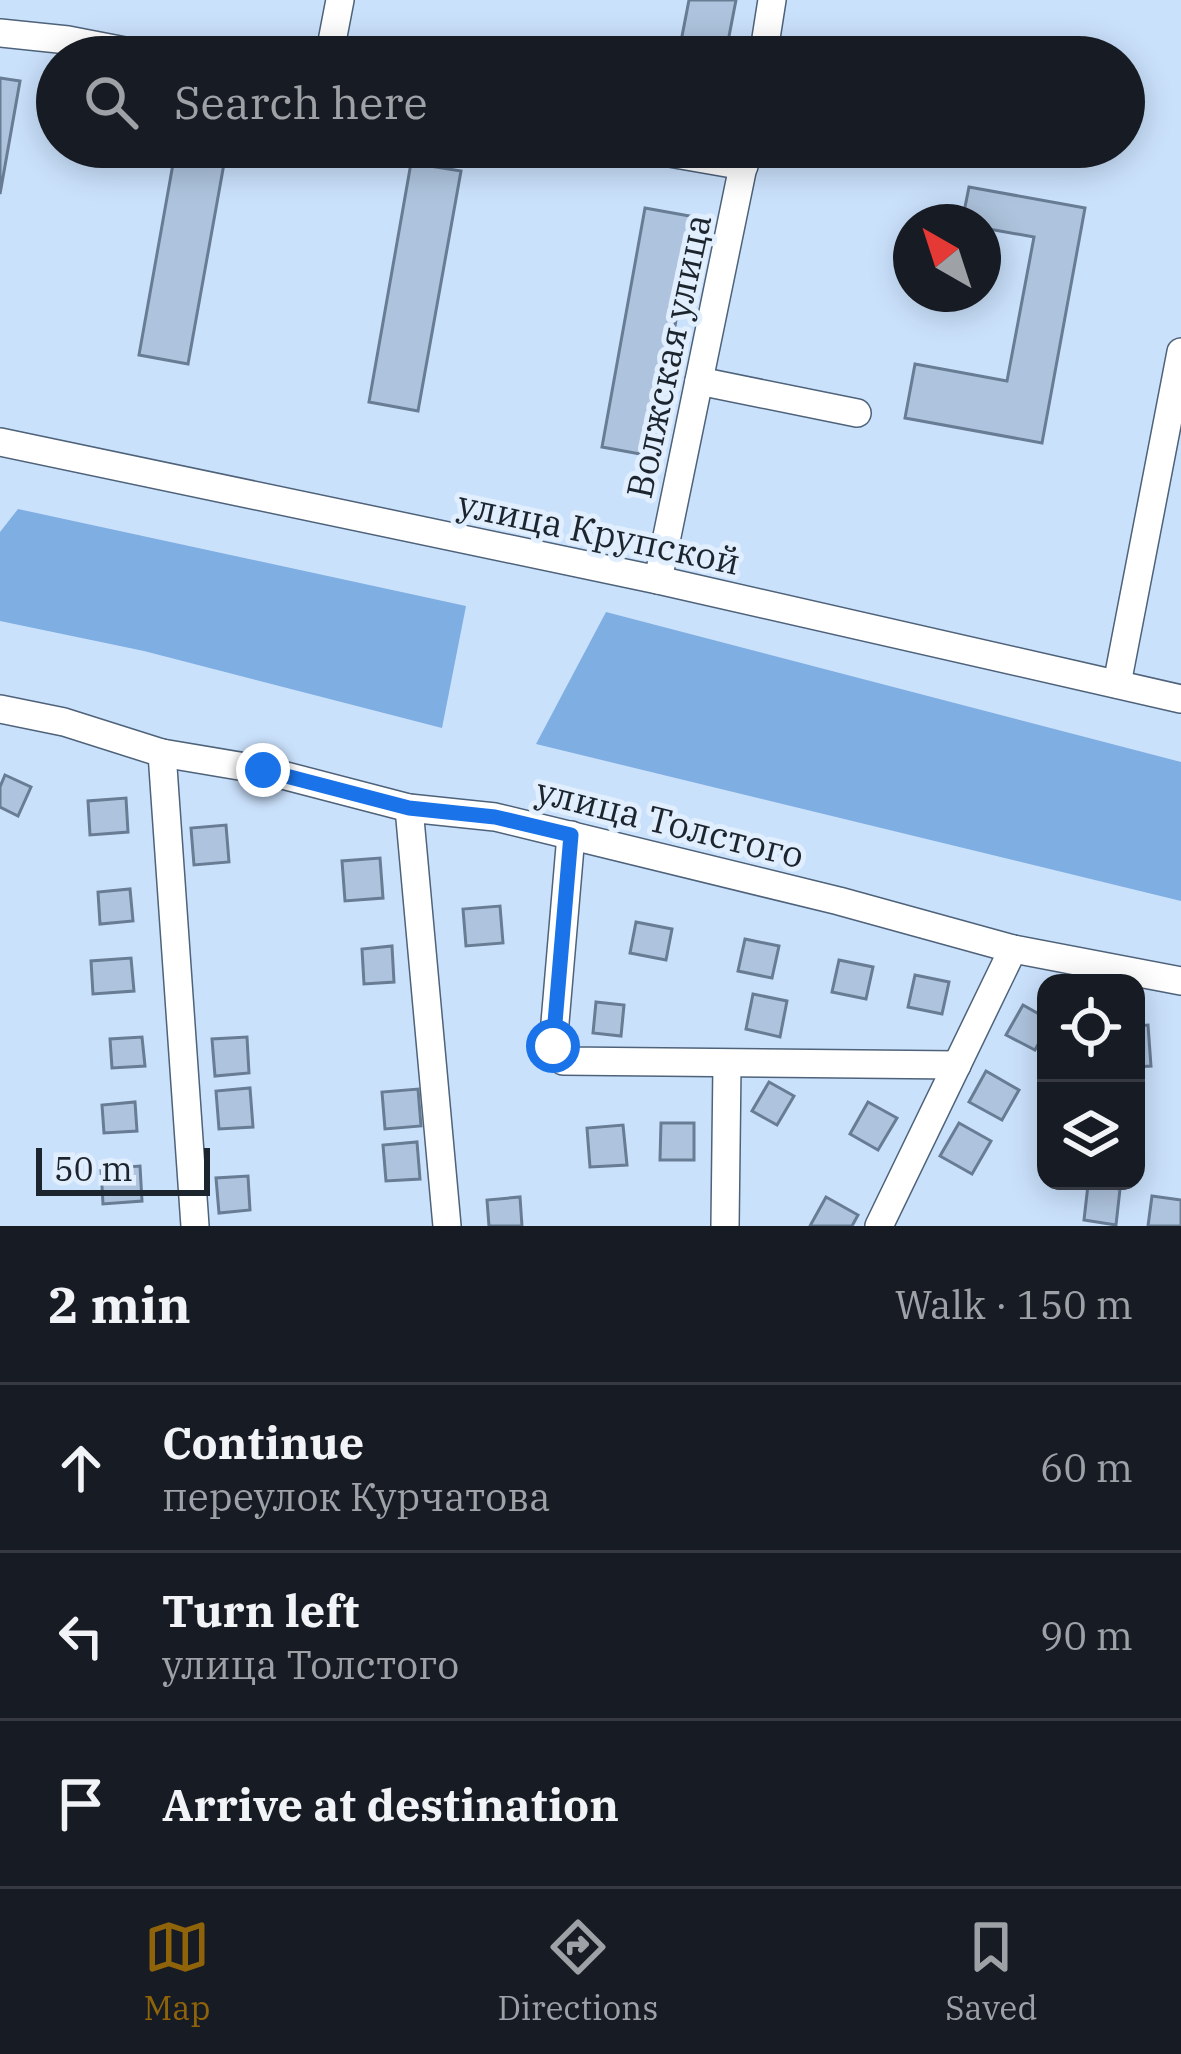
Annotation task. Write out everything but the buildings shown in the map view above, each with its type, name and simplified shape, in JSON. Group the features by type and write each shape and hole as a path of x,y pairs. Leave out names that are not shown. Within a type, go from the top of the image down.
{"street":[{"path":"333,36 340,0"},
{"path":"766,36 772,0"},
{"path":"0,32 36,36"},
{"name":"Волжская улица","path":"658,580 744,168"},
{"path":"1117,684 1181,352"},
{"path":"699,381 857,413"},
{"name":"улица Крупской","path":"0,442 658,580 1181,699"},
{"name":"улица Толстого","path":"0,709 64,722 161,753 263,770 409,808 495,817 1013,949 1181,982"},
{"path":"161,753 195,1226"},
{"path":"409,808 447,1226"},
{"path":"571,835 553,1046 563,1061 957,1065"},
{"path":"879,1226 1013,949"},
{"path":"725,1226 727,1065"}],"shaded area":[{"path":"18,509 466,606 442,728 144,651 0,621 0,532"},
{"path":"606,612 1181,762 1181,901 536,744"}],"route":[{"path":"263,770 409,808 495,817 571,835 553,1046"}]}
